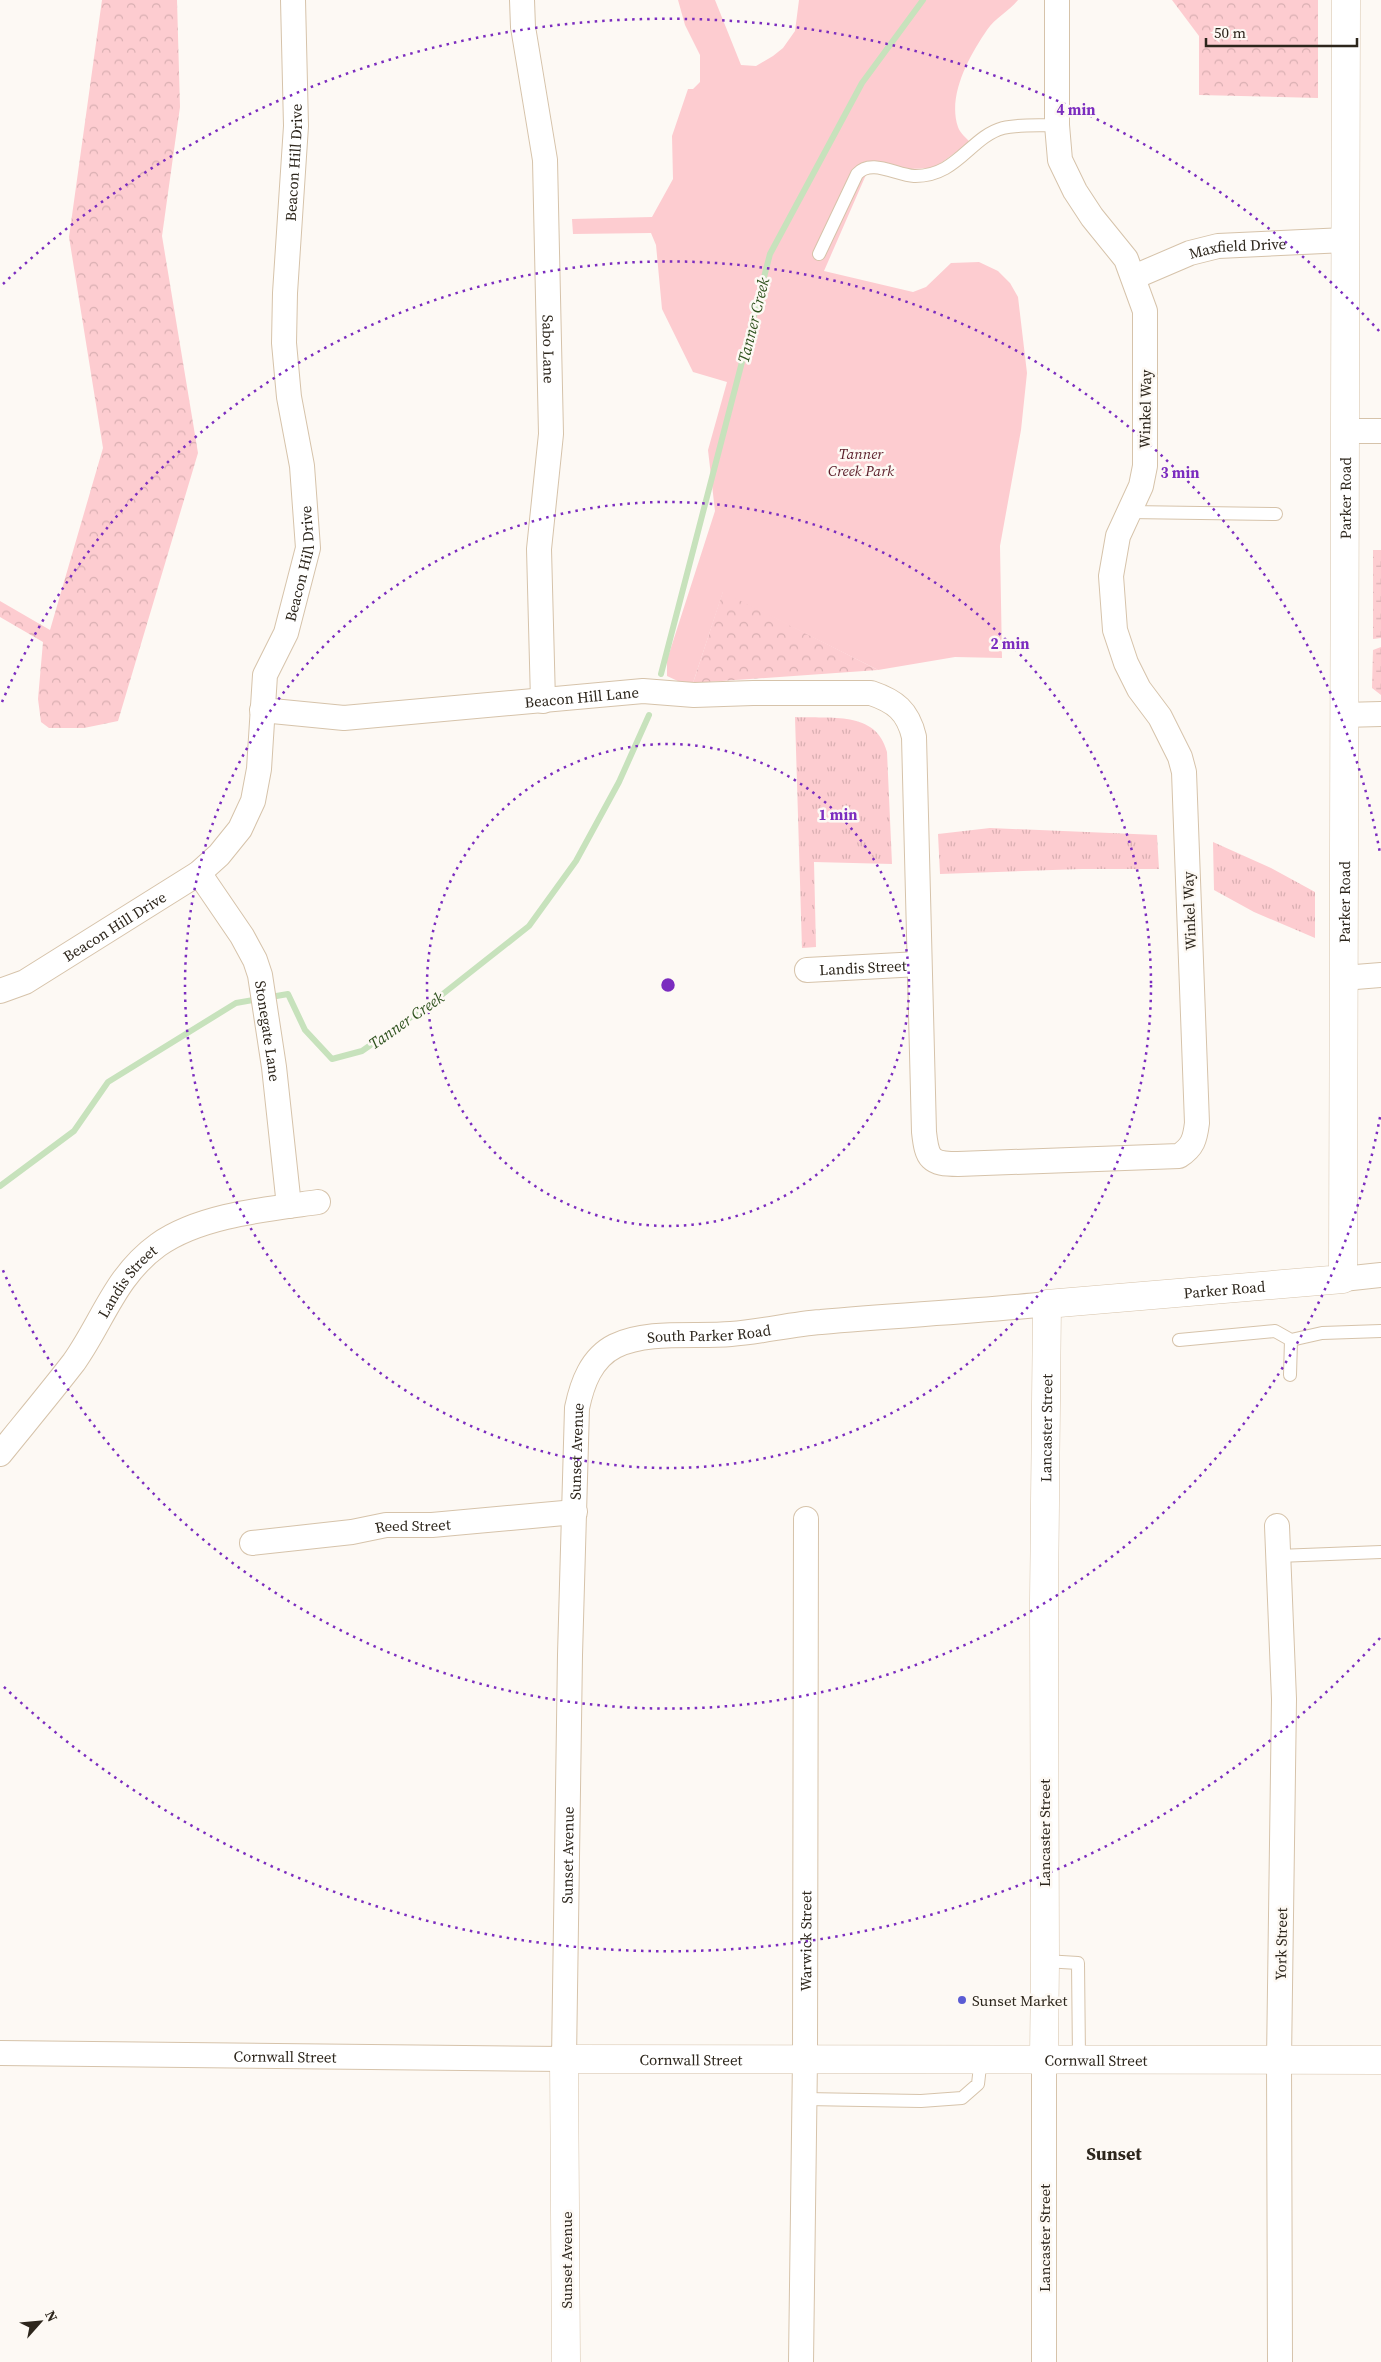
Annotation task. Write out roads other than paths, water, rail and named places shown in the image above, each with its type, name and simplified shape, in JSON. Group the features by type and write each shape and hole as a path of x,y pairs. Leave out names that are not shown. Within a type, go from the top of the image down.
{"street":[{"name":"Beacon Hill Drive","path":"0,991 25,982 199,874 219,856 240,829 253,801 259,769 265,675 286,634 308,548 302,466 289,397 284,343 285,293 296,126 293,0"},
{"name":"Sabo Lane","path":"522,0 523,27 545,170 551,434 539,549 544,701"},
{"name":"Winkel Way","path":"900,707 909,720 914,737 924,1132 927,1153 932,1160 951,1164 1179,1156 1189,1149 1195,1140 1196,1123 1184,772 1180,757 1160,717 1138,689 1126,663 1115,630 1111,576 1118,536 1141,486 1144,473 1146,320 1134,277 1126,259 1092,217 1066,175 1060,160 1057,126 1057,0"},
{"name":"Parker Road","path":"819,1322 1035,1306 1343,1279 1346,0"},
{"name":"Maxfield Drive","path":"1134,277 1190,252 1218,246 1345,240"},
{"path":"1344,431 1381,431"},
{"name":"Beacon Hill Lane","path":"262,710 344,718 643,691 694,696 821,692 871,693 887,698 900,707"},
{"path":"1343,715 1381,714"},
{"name":"Stonegate Lane","path":"199,874 242,936 255,960 260,975 268,1023 289,1206"},
{"name":"Landis Street","path":"807,970 919,964"},
{"path":"1343,978 1381,975"},
{"name":"Landis Street","path":"0,1454 74,1361 116,1290 135,1263 159,1244 182,1232 206,1223 318,1202"},
{"path":"1343,1279 1381,1275"},
{"name":"Lancaster Street","path":"1035,1306 1044,1661 1046,1961 1044,2058 1044,2362"},
{"name":"South Parker Road","path":"602,1355 615,1346 634,1340 732,1334 819,1322"},
{"name":"Sunset Avenue","path":"566,2362 564,2060 570,1655 577,1408 586,1378 602,1355"},
{"name":"Reed Street","path":"252,1543 352,1532 386,1525 432,1525 575,1512"},
{"name":"Warwick Street","path":"801,2362 805,2099 806,1519"},
{"name":"York Street","path":"1276,1526 1284,1699 1279,2060 1280,2362"},
{"name":"Cornwall Street","path":"0,2053 564,2060 805,2058 1381,2060"}],"lane":[{"path":"819,254 856,174 864,168 876,167 904,175 935,173 950,165 984,138 1003,128 1057,126"},
{"path":"1129,512 1276,514"},
{"path":"1179,1340 1275,1331 1291,1340 1322,1333 1381,1331"},
{"path":"1290,1375 1291,1340"},
{"path":"1278,1556 1381,1552"},
{"path":"1046,1961 1078,1963 1079,2058"},
{"path":"805,2099 921,2101 962,2098 978,2084 981,2058"}],"waterway":[{"name":"Tanner Creek","path":"661,674 770,254 862,83 923,0"},
{"name":"Tanner Creek","path":"0,1186 74,1131 108,1082 236,1003 288,994 305,1030 332,1059 362,1051 434,1001 529,926 576,861 619,782 649,715"}],"place":[{"name":"Sunset Market","path":"962,2000"}],"district":[{"name":"Sunset","path":"1114,2153"}],"park label":[{"name":"Tanner Creek Park","path":"861,462"}]}
